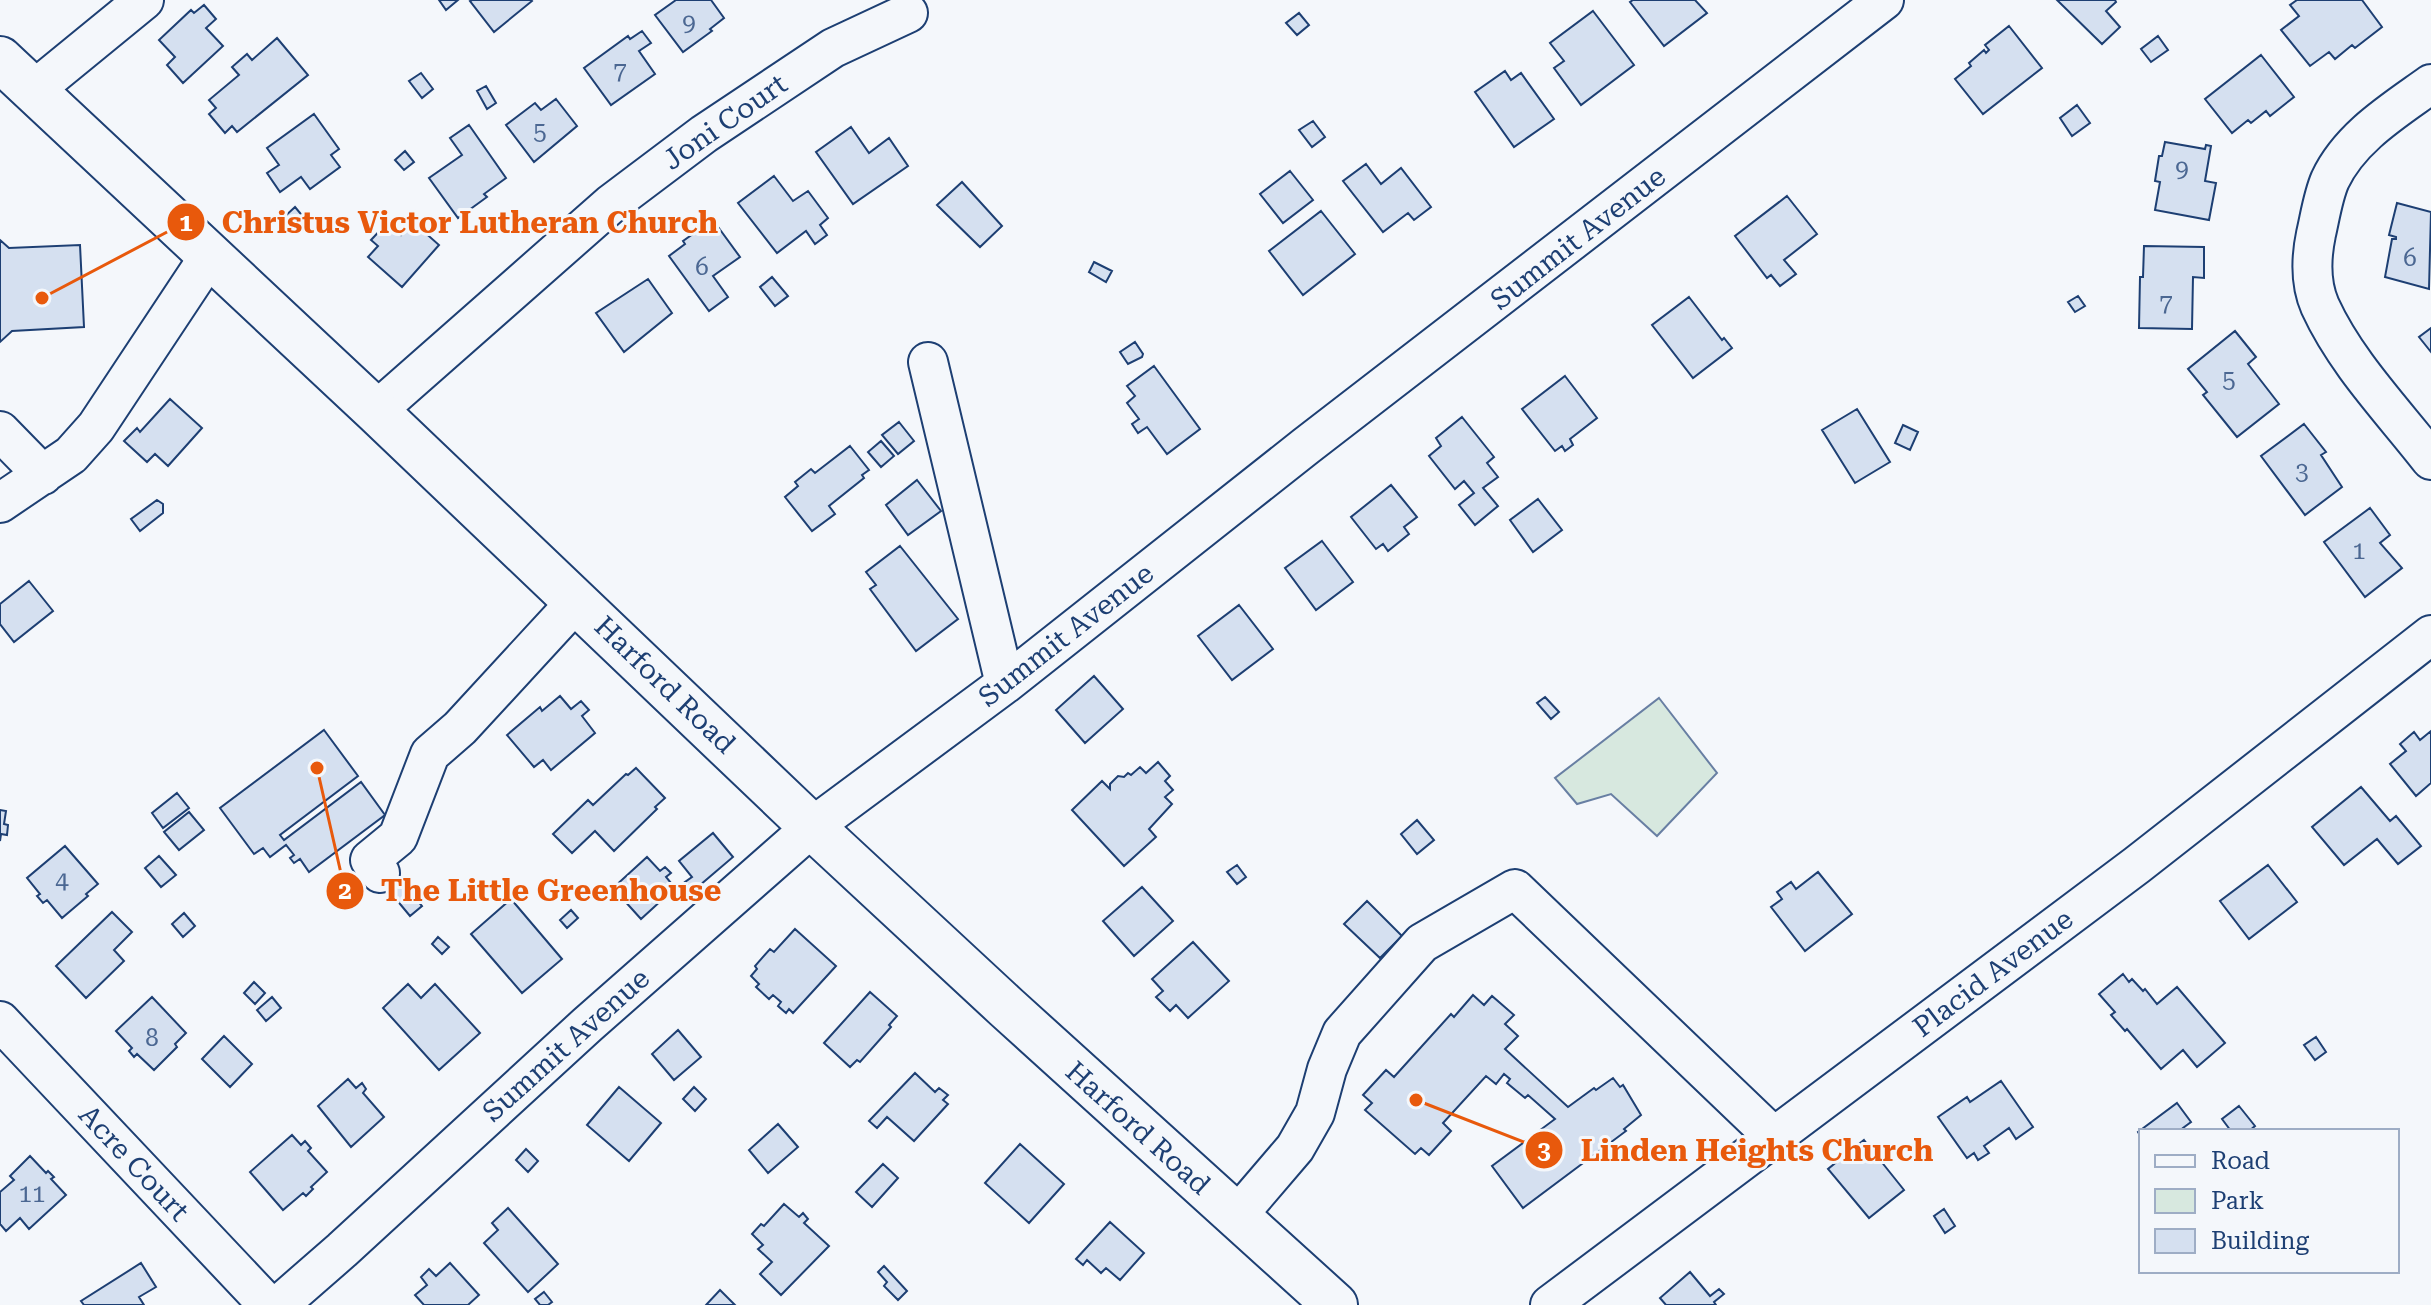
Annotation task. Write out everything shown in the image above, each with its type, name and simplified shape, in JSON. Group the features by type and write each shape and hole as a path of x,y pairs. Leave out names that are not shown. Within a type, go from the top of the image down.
{"main road":[{"name":"Harford Road","path":"0,59 577,601 812,827 1335,1305"}],"street":[{"path":"34,90 144,0"},
{"name":"Summit Avenue","path":"279,1305 587,1025 812,827 1005,684 1306,446 1884,0"},
{"name":"Joni Court","path":"376,411 611,204 704,134 833,48 908,13"},
{"path":"2431,84 2373,126 2330,180 2312,251 2312,277 2319,304 2341,342 2431,460"},
{"path":"0,503 71,455 96,427 210,255"},
{"path":"928,362 1005,684"},
{"path":"0,431 43,475"},
{"path":"380,873 370,860 398,837 430,754 460,728 577,601"},
{"name":"Placid Avenue","path":"1550,1305 2137,865 2431,635"},
{"path":"1236,1217 1295,1148 1315,1113 1327,1069 1342,1033 1422,943 1515,889 1774,1137"},
{"name":"Acre Court","path":"0,1021 268,1305"}],"green space":[{"path":"1659,698 1717,773 1657,836 1611,794 1577,804 1555,778"}],"building":[{"path":"439,0 458,0 446,10"},
{"path":"472,0 531,0 532,1 494,32"},
{"path":"676,0 711,0 724,18 683,52 655,15"},
{"path":"1695,0 1707,13 1664,46 1630,2"},
{"path":"2057,0 2115,0 2106,11 2120,27 2102,44"},
{"path":"2297,0 2362,0 2382,27 2335,59 2329,52 2310,66 2281,30 2299,16 2290,5"},
{"path":"204,5 216,19 206,28 223,46 183,83 167,65 175,57 159,40 191,10 194,13"},
{"path":"1593,11 1634,65 1581,105 1554,68 1564,61 1550,43"},
{"path":"1299,13 1309,25 1297,35 1286,23"},
{"path":"2009,26 2042,68 1983,114 1955,79 1984,50 1986,53 1989,50 1985,45"},
{"path":"642,31 651,43 639,51 655,74 611,105 584,68 628,36 630,39"},
{"path":"2158,36 2168,50 2151,62 2141,49"},
{"path":"277,38 308,75 237,132 232,126 225,133 209,114 216,108 209,100 239,75 232,67 247,54 252,60"},
{"path":"2261,55 2294,97 2270,116 2266,111 2232,133 2205,99"},
{"path":"1505,71 1511,80 1521,73 1554,119 1514,147 1475,92"},
{"path":"421,73 433,89 422,98 409,81"},
{"path":"486,86 496,103 487,109 477,91"},
{"path":"556,99 577,126 534,162 506,125 535,103 541,110"},
{"path":"2077,105 2090,123 2072,136 2060,118"},
{"path":"314,114 339,149 331,155 340,167 310,189 301,177 280,192 267,173 279,165 267,148"},
{"path":"1313,121 1325,137 1312,147 1299,130"},
{"path":"469,125 506,178 484,194 487,197 458,218 429,178 462,155 450,138"},
{"path":"851,127 869,153 889,138 908,166 853,204 816,152"},
{"path":"2165,142 2205,149 2206,145 2211,146 2205,181 2216,183 2209,220 2155,210 2160,182 2155,181"},
{"path":"405,151 414,162 404,170 395,160"},
{"path":"1366,164 1381,184 1401,168 1431,207 1414,220 1408,213 1383,232 1343,181"},
{"path":"1290,171 1313,200 1283,223 1260,194"},
{"path":"774,176 793,201 808,191 828,218 820,225 827,235 815,244 806,231 777,253 738,203"},
{"path":"962,182 1002,226 980,247 937,205"},
{"path":"1787,196 1817,234 1784,260 1796,274 1780,286 1771,275 1767,278 1735,236"},
{"path":"2397,203 2431,212 2429,289 2385,277 2392,239 2396,239 2389,235"},
{"path":"295,207 306,220 292,231 282,219"},
{"path":"1321,211 1355,254 1303,295 1269,251"},
{"path":"713,220 740,257 713,276 728,297 709,311 669,256 685,244 683,241"},
{"path":"413,222 439,245 402,287 368,257 378,246 371,240 387,223 401,235"},
{"path":"0,240 9,248 80,245 84,327 12,331 0,342"},
{"path":"2144,246 2204,247 2204,278 2193,277 2192,329 2139,328"},
{"path":"1094,262 1112,271 1106,282 1089,272"},
{"path":"772,277 788,296 775,306 760,287"},
{"path":"648,279 672,313 624,352 596,313"},
{"path":"2078,296 2085,306 2075,312 2068,302"},
{"path":"1689,297 1722,340 1724,338 1732,348 1693,378 1652,325"},
{"path":"2431,328 2431,352 2419,337"},
{"path":"2235,331 2256,357 2248,364 2279,404 2237,437 2203,395 2207,392 2188,369"},
{"path":"1135,342 1143,354 1128,364 1120,352"},
{"path":"1154,366 1200,429 1167,454 1147,427 1138,433 1132,424 1139,419 1127,403 1135,396 1127,386"},
{"path":"1565,376 1597,418 1570,439 1573,445 1565,451 1562,446 1555,451 1522,409"},
{"path":"170,399 202,428 168,466 155,454 147,462 124,441 137,428 140,432"},
{"path":"1857,409 1890,462 1855,483 1822,430"},
{"path":"1462,417 1494,457 1487,463 1498,477 1483,488 1498,506 1475,525 1459,505 1474,493 1464,481 1455,489 1429,456 1441,446 1436,438"},
{"path":"899,422 914,441 898,454 882,435"},
{"path":"2304,424 2326,452 2321,455 2342,487 2305,515 2261,456"},
{"path":"1903,425 1918,432 1910,450 1895,443"},
{"path":"881,441 894,456 881,467 868,452"},
{"path":"850,446 869,470 862,475 864,478 829,506 835,514 812,531 785,497 798,486 795,482 811,469 815,473"},
{"path":"917,480 941,511 908,535 886,505"},
{"path":"1391,485 1417,517 1404,527 1409,534 1388,551 1383,544 1376,549 1351,517"},
{"path":"1538,499 1562,530 1533,552 1510,520"},
{"path":"157,500 163,504 163,513 140,531 131,519"},
{"path":"2370,508 2390,535 2380,543 2402,568 2365,597 2324,542"},
{"path":"1322,541 1353,582 1316,610 1285,568"},
{"path":"900,546 958,619 916,651 870,589 876,585 866,572"},
{"path":"29,581 53,611 14,642 0,624 0,604"},
{"path":"1239,605 1273,649 1232,680 1198,636"},
{"path":"1094,676 1123,709 1085,743 1056,710"},
{"path":"560,696 571,709 581,701 589,710 582,716 595,733 551,770 543,760 534,767 507,735 540,707 542,711"},
{"path":"1545,697 1559,712 1551,719 1537,703"},
{"path":"324,730 358,776 280,835 284,840 361,782 385,815 309,872 300,859 294,863 290,858 294,855 286,845 270,857 263,848 254,854 220,808"},
{"path":"2431,731 2431,783 2416,796 2390,764 2406,751 2400,744 2414,732 2420,740"},
{"path":"1158,762 1170,776 1165,781 1173,790 1165,797 1172,804 1149,829 1156,837 1124,866 1072,810 1102,781 1110,789 1110,784 1118,776 1131,775 1140,767 1146,773"},
{"path":"636,768 665,798 655,807 657,809 614,851 595,831 572,853 553,834 588,800 593,805"},
{"path":"2361,787 2390,821 2396,816 2421,846 2398,864 2377,839 2344,865 2312,827"},
{"path":"177,793 189,808 163,828 152,813"},
{"path":"0,810 6,811 4,824 8,825 7,835 1,834 0,841"},
{"path":"189,812 204,830 179,850 164,832"},
{"path":"1417,820 1434,840 1417,854 1401,834"},
{"path":"713,833 733,857 693,891 685,882 692,877 679,861"},
{"path":"65,846 98,884 62,918 47,900 43,903 27,878"},
{"path":"159,856 176,875 161,887 145,868"},
{"path":"647,857 660,871 665,867 671,873 666,877 675,888 641,919 613,888"},
{"path":"1237,865 1246,877 1237,884 1227,872"},
{"path":"2268,865 2297,902 2249,939 2220,901"},
{"path":"393,870 422,906 410,916 381,881"},
{"path":"1818,872 1852,914 1805,951 1771,907 1782,899 1777,892 1791,882 1796,889"},
{"path":"1142,887 1173,921 1134,956 1103,921"},
{"path":"511,899 562,959 522,993 471,934"},
{"path":"1367,901 1402,936 1380,958 1344,924"},
{"path":"571,910 578,918 567,928 560,920"},
{"path":"112,912 132,932 114,950 124,961 86,998 56,966"},
{"path":"184,913 195,926 183,937 172,924"},
{"path":"795,929 836,966 793,1013 789,1009 786,1013 773,995 769,999 756,987 759,984 751,976 757,969 755,966 770,949 774,952"},
{"path":"438,937 449,947 442,954 432,944"},
{"path":"1193,942 1229,981 1188,1018 1176,1005 1170,1011 1156,997 1163,991 1152,979"},
{"path":"2123,974 2129,982 2132,979 2143,991 2145,989 2157,1004 2177,987 2225,1043 2197,1067 2183,1050 2161,1069 2111,1015 2115,1012 2099,994"},
{"path":"254,982 265,993 255,1004 244,993"},
{"path":"408,984 421,998 435,984 480,1033 439,1070 383,1008"},
{"path":"870,992 897,1016 860,1062 857,1060 850,1067 824,1043"},
{"path":"1473,995 1484,1005 1492,996 1514,1015 1505,1024 1518,1036 1505,1049 1568,1107 1613,1078 1620,1087 1623,1085 1641,1115 1624,1129 1626,1131 1523,1208 1492,1166 1555,1119 1528,1095 1525,1098 1507,1083 1510,1079 1504,1074 1496,1084 1486,1076 1443,1123 1451,1131 1429,1155 1421,1148 1415,1154 1365,1110 1372,1103 1363,1095 1386,1070 1394,1077 1451,1014 1454,1017"},
{"path":"152,997 186,1033 154,1070 137,1054 134,1057 129,1051 132,1048 116,1031"},
{"path":"272,997 281,1008 266,1021 257,1010"},
{"path":"678,1030 701,1057 674,1080 652,1054"},
{"path":"224,1036 252,1064 230,1087 202,1059"},
{"path":"2316,1037 2326,1052 2315,1060 2304,1045"},
{"path":"915,1073 935,1092 939,1088 948,1095 943,1100 948,1104 914,1141 887,1117 877,1128 869,1121"},
{"path":"348,1079 356,1088 362,1083 366,1089 363,1093 384,1117 351,1147 318,1106"},
{"path":"2001,1081 2033,1127 2016,1139 2009,1128 1984,1146 1989,1153 1978,1160 1974,1153 1967,1158 1938,1117 1967,1097 1970,1102"},
{"path":"619,1087 661,1123 629,1161 587,1125"},
{"path":"694,1087 706,1099 695,1111 683,1099"},
{"path":"2177,1103 2191,1122 2184,1129 2142,1129"},
{"path":"2239,1106 2255,1126 2251,1129 2230,1129 2222,1119"},
{"path":"778,1124 798,1147 768,1173 749,1150"},
{"path":"292,1135 301,1145 305,1141 311,1148 308,1151 327,1172 306,1196 303,1193 283,1210 250,1172"},
{"path":"1864,1140 1904,1190 1869,1218 1828,1169"},
{"path":"1020,1144 1064,1184 1029,1223 985,1183"},
{"path":"526,1149 538,1161 528,1172 516,1160"},
{"path":"30,1156 54,1177 51,1179 66,1195 29,1229 20,1218 6,1231 0,1224 0,1192 14,1180 10,1176"},
{"path":"883,1164 898,1178 872,1207 856,1192"},
{"path":"784,1204 799,1217 803,1213 808,1219 804,1223 829,1246 781,1295 760,1274 772,1262 758,1249 763,1245 752,1234"},
{"path":"508,1208 558,1264 528,1292 484,1243 498,1230 492,1223"},
{"path":"1944,1209 1955,1226 1945,1233 1934,1216"},
{"path":"1110,1222 1144,1253 1120,1280 1106,1268 1101,1273 1087,1260 1083,1265 1076,1259"},
{"path":"141,1263 156,1287 139,1297 144,1305 84,1305 81,1301"},
{"path":"450,1263 479,1295 468,1305 424,1305 415,1295 427,1285 421,1277 429,1269 436,1276"},
{"path":"884,1266 907,1291 898,1300 884,1286 887,1282 878,1272"},
{"path":"1690,1272 1710,1296 1719,1289 1724,1294 1714,1302 1716,1305 1666,1305 1660,1298"},
{"path":"720,1290 735,1305 706,1305"},
{"path":"544,1292 552,1302 540,1305 535,1299"}],"place":[{"name":"Christus Victor Lutheran Church","path":"42,298"},
{"name":"The Little Greenhouse","path":"317,768"},
{"name":"Linden Heights Church","path":"1416,1100"}]}
